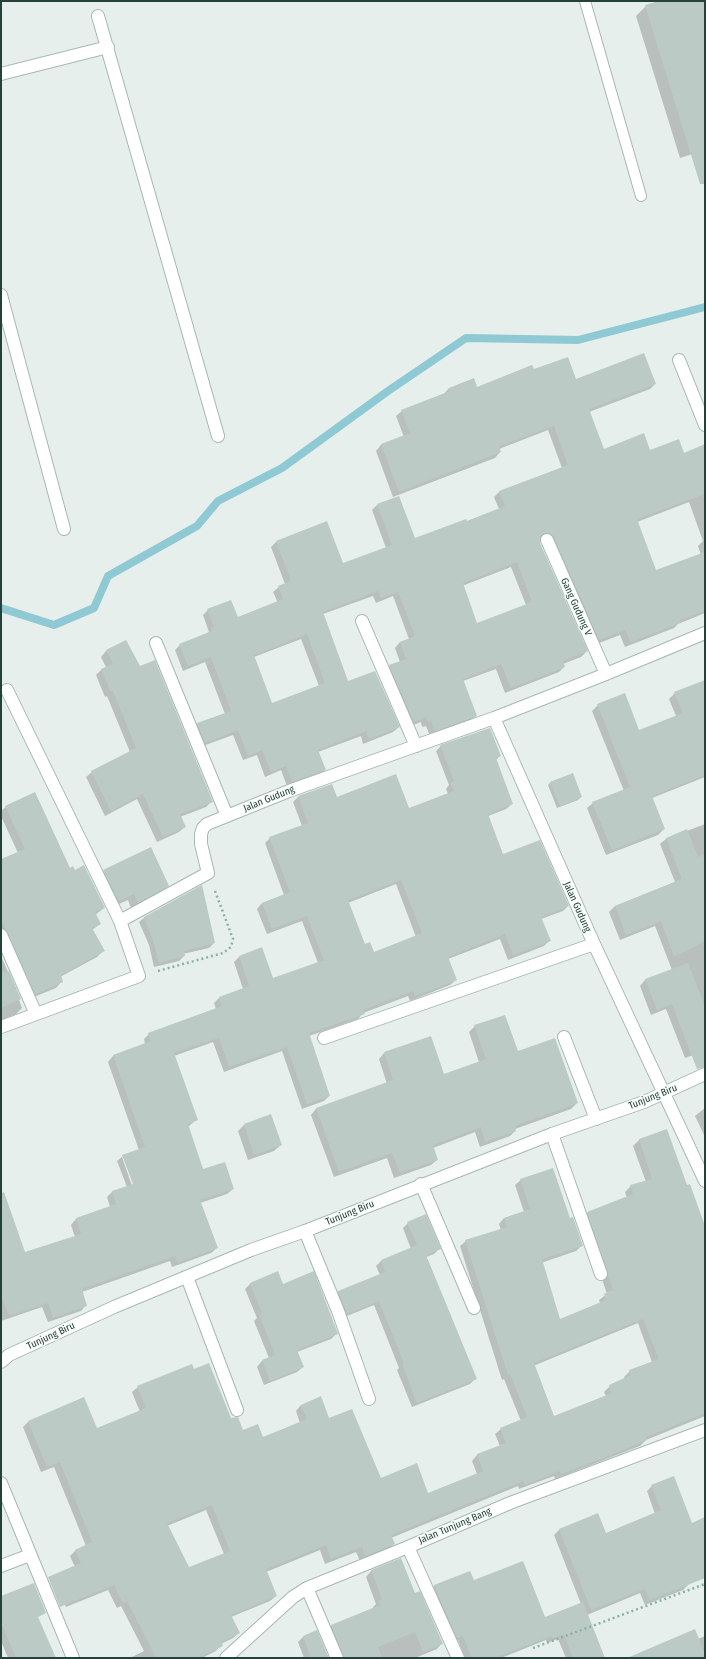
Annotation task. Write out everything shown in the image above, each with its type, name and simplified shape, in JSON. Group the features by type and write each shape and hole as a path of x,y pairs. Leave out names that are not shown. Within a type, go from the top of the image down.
{"street":[{"path":"98,16 218,436"},
{"path":"1,74 108,47"},
{"path":"1,295 64,529"},
{"path":"679,360 705,425"},
{"name":"Gang Gudung V","path":"547,540 606,674"},
{"path":"362,621 416,746"},
{"name":"Jalan Gudung","path":"208,873 201,844 201,834 203,828 207,824 288,791 494,718 705,633"},
{"path":"156,643 228,816"},
{"path":"1,1027 139,976 120,921 7,690"},
{"name":"Jalan Gudung","path":"494,718 594,944 705,1181"},
{"path":"120,921 208,873"},
{"path":"1,935 36,1014"},
{"path":"324,1038 594,944"},
{"path":"564,1037 596,1119"},
{"name":"Tunjung Biru","path":"1,1362 9,1355 114,1307 251,1250 305,1231 421,1184 552,1134 665,1094 705,1074"},
{"path":"552,1134 601,1274"},
{"path":"421,1184 474,1308"},
{"path":"305,1231 338,1311 369,1399"},
{"path":"187,1277 237,1410"},
{"name":"Jalan Tunjung Bang","path":"226,1658 293,1598 307,1588 510,1503 705,1430"},
{"path":"1,1483 73,1658"},
{"path":"408,1547 458,1658"},
{"path":"1,1566 30,1554"},
{"path":"307,1588 337,1658"}],"lane":[{"path":"585,1 641,196"}],"path":[{"path":"139,976 223,953 231,947 233,939 208,873"},
{"path":"533,1648 705,1584"}],"building":[{"path":"659,1 705,1 705,184 700,184 645,5"},
{"path":"644,353 656,384 589,409 604,449 644,433 650,450 679,439 684,453 705,444 705,494 637,519 656,570 705,552 705,611 680,620 680,623 631,642 625,630 599,640 554,537 551,534 544,533 541,536 540,543 588,651 563,661 565,667 511,688 501,664 463,679 477,716 435,731 431,721 428,722 426,717 414,722 389,665 406,659 400,642 415,636 398,592 381,598 378,591 323,612 348,681 375,671 400,727 369,739 366,731 318,750 326,770 292,782 286,766 271,772 262,750 248,756 238,730 205,743 197,723 231,711 211,657 188,666 179,644 212,631 211,628 214,627 207,609 231,600 238,617 283,599 278,586 291,581 276,541 327,521 343,563 392,545 377,504 399,496 415,538 466,519 467,521 505,506 499,491 568,465 554,426 499,446 501,452 399,492 381,444 410,433 401,410 450,391 449,388 474,378 477,387 532,365 534,369 568,357 576,379","holes":["517,562 532,602 477,623 463,583","307,634 325,683 272,703 254,655"]},
{"path":"126,640 140,666 155,660 213,802 180,814 186,827 163,837 143,794 111,811 91,771 136,748 113,691 111,692 101,669 113,664 106,650"},
{"path":"705,680 705,775 652,796 665,829 612,850 592,802 630,787 597,704 625,693 639,730 683,713 674,692"},
{"path":"490,728 501,756 496,758 513,804 488,814 503,854 540,840 569,906 541,917 551,941 513,955 505,934 448,957 457,980 415,996 413,991 363,1010 365,1014 309,1033 330,1096 307,1104 287,1047 229,1067 219,1038 174,1053 198,1120 188,1124 203,1169 225,1162 234,1189 200,1200 218,1248 177,1263 175,1256 82,1289 87,1306 53,1318 48,1303 9,1316 1,1295 1,1193 4,1192 25,1252 81,1234 76,1218 116,1204 112,1191 133,1184 122,1155 145,1147 113,1055 151,1041 148,1033 222,1006 219,997 249,986 239,956 262,947 273,978 324,960 307,916 272,929 262,903 290,892 269,837 308,823 298,796 332,784 337,797 396,774 409,808 454,791 450,783 454,781 440,745","holes":["401,880 422,933 374,952 370,942 365,944 348,900"]},
{"path":"573,773 582,797 560,806 550,782"},
{"path":"35,792 70,868 73,866 75,870 84,865 105,908 95,912 101,924 92,928 105,951 61,975 63,982 35,994 1,919 1,859 25,849 5,806"},
{"path":"687,829 698,857 705,854 705,941 674,956 661,921 626,935 615,906 682,879 666,838"},
{"path":"151,847 169,886 138,903 134,894 119,901 103,870"},
{"path":"202,885 215,943 184,951 185,956 159,963 153,940 144,917"},
{"path":"688,963 705,1007 705,1067 697,1069 672,1004 657,1010 645,979"},
{"path":"9,971 21,999 1,1008 1,973"},
{"path":"505,1015 518,1051 555,1038 578,1103 515,1126 516,1131 485,1142 481,1127 433,1145 438,1160 400,1173 392,1153 339,1172 316,1108 393,1080 384,1052 431,1036 444,1074 486,1059 474,1025"},
{"path":"271,1114 282,1145 254,1155 244,1124"},
{"path":"667,1129 687,1185 690,1184 705,1226 705,1413 646,1437 647,1440 603,1458 561,1474 559,1471 525,1485 523,1481 391,1535 395,1544 365,1556 362,1547 331,1559 326,1545 266,1569 277,1596 231,1615 240,1633 221,1642 223,1646 198,1658 156,1658 127,1601 123,1603 114,1585 60,1607 48,1577 81,1563 75,1550 92,1542 60,1462 47,1467 28,1421 84,1397 97,1428 146,1408 137,1386 192,1364 194,1369 209,1363 231,1418 238,1417 243,1430 258,1424 263,1437 307,1419 301,1405 321,1396 329,1418 352,1409 381,1478 417,1463 428,1493 483,1471 477,1454 506,1443 500,1428 527,1417 510,1374 508,1375 465,1240 507,1227 504,1218 530,1209 520,1179 553,1168 570,1218 573,1217 583,1246 542,1259 560,1319 606,1300 604,1294 613,1290 587,1212 633,1194 630,1185 652,1179 639,1139","holes":["643,1319 659,1359 629,1370 631,1375 609,1385 612,1393 554,1416 534,1363","212,1505 230,1551 189,1567 167,1523"]},
{"path":"426,1214 441,1249 426,1255 477,1379 417,1403 402,1364 404,1363 379,1301 347,1314 338,1291 385,1272 381,1260 417,1245 407,1222"},
{"path":"278,1271 283,1284 314,1271 338,1334 297,1350 304,1367 270,1381 262,1360 275,1355 259,1314 262,1313 250,1283"},
{"path":"674,1476 692,1523 705,1517 705,1578 650,1600 645,1589 591,1610 559,1529 598,1513 606,1533 661,1510 651,1485"},
{"path":"401,1558 415,1593 420,1591 443,1644 423,1652 415,1632 378,1647 382,1658 344,1658 331,1625 380,1605 378,1601 382,1599 371,1570"},
{"path":"523,1561 545,1617 583,1602 605,1658 573,1658 564,1634 553,1638 552,1636 494,1658 472,1658 463,1636 457,1638 434,1585 470,1571 474,1580"},
{"path":"34,1583 46,1613 38,1617 56,1658 16,1658 1,1622 1,1596"},
{"path":"695,1629 705,1654 705,1658 627,1658"},
{"path":"317,1630 329,1658 311,1658 303,1636"}],"waterway":[{"path":"1,608 54,625 94,608 108,576 197,526 218,501 282,468 388,391 466,338 578,340 705,307"}]}
